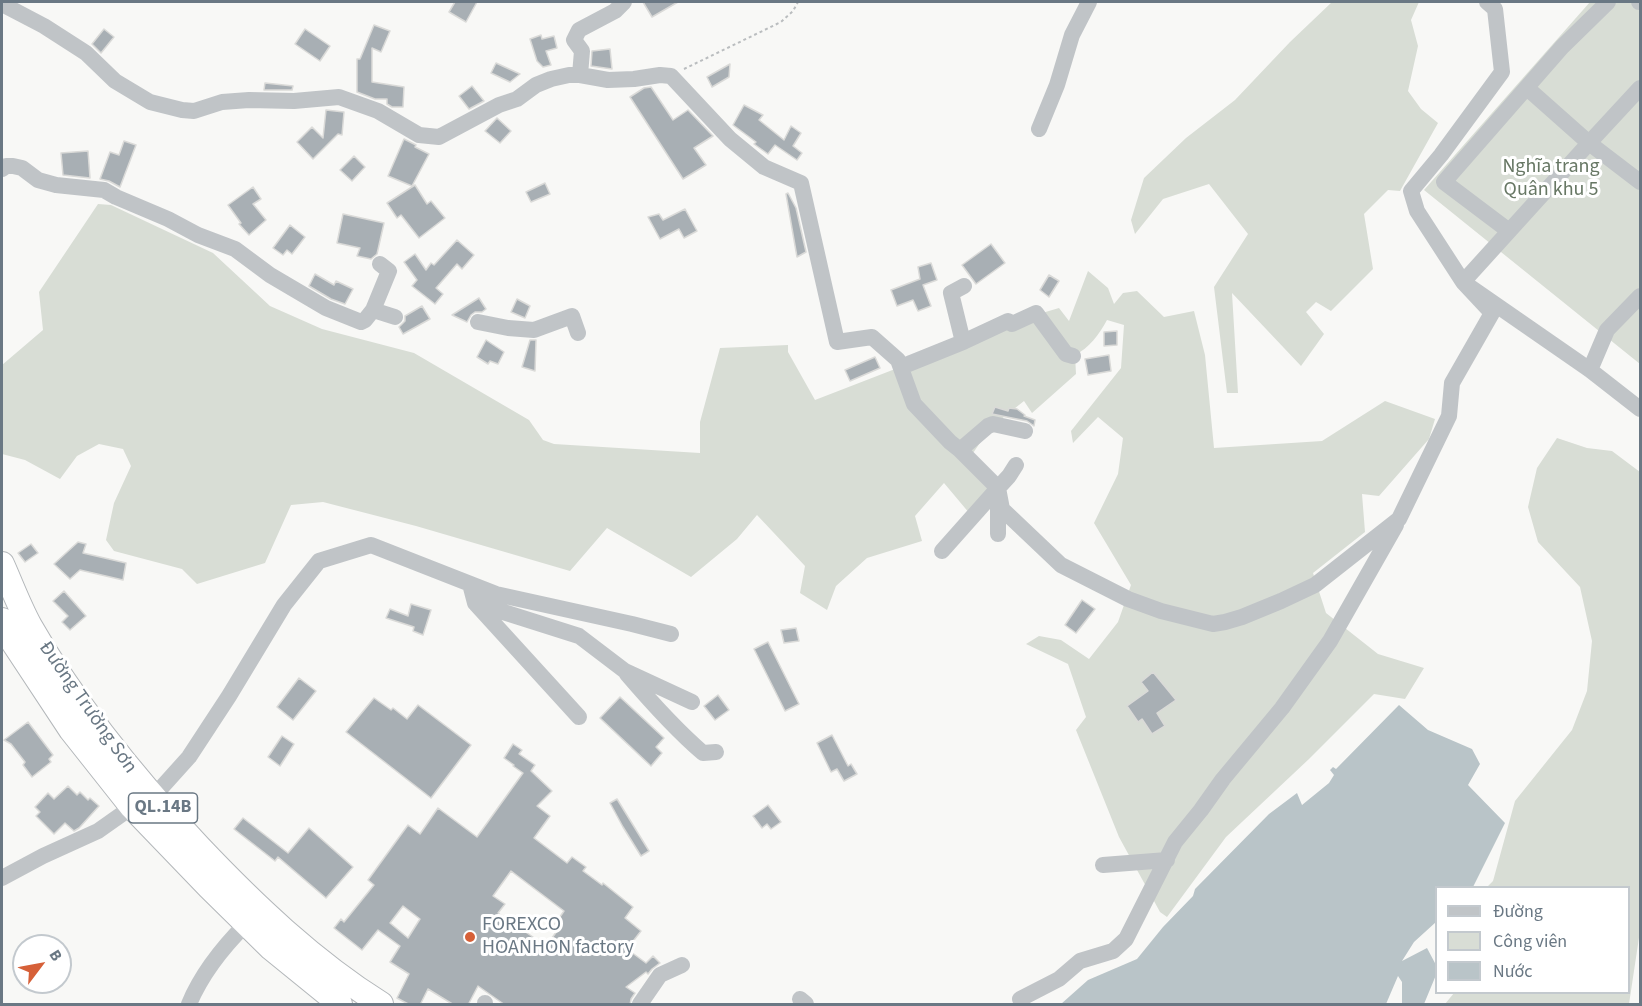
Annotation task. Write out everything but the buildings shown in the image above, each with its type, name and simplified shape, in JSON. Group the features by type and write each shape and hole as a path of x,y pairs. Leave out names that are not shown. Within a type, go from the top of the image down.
{"highway":[{"name":"Đường Trường Sơn","path":"2,564 29,624 62,679 118,755 143,802 246,924 271,948 340,1005"},
{"name":"Đường Trường Sơn","path":"3,627 71,730 143,802 258,907 322,963 381,1005"}],"street":[{"path":"580,75 582,51 574,40 579,30 615,10 624,2"},
{"path":"1040,129 1057,85 1072,35 1089,2"},
{"path":"1020,999 1059,979 1080,961 1113,951 1126,939 1175,842 1223,779 1282,708 1330,641 1399,519 1449,416 1452,383 1492,313 1463,282 1417,211 1411,191 1441,155 1502,72 1495,9 1487,2"},
{"path":"1509,231 1444,182 1562,47 1608,2"},
{"path":"2,4 44,26 86,53 115,81 150,102 182,110 194,111 222,102 249,100 294,102 339,97 378,111 419,135 439,137 499,105 517,99 536,85 551,79 569,75 608,80 671,76 730,139 755,160 764,167 801,183 837,342 872,337 898,360 914,404 998,488 1002,508 1061,565 1128,599 1161,611 1213,624 1226,622 1315,585 1399,519"},
{"path":"1527,88 1588,143 1641,182"},
{"path":"1463,282 1588,143 1641,88"},
{"path":"2,169 6,166 13,166 22,168 38,180 56,185 104,190 198,235 235,249 270,275 326,308 361,322 373,310 389,271 380,264"},
{"path":"1463,282 1590,370 1641,409"},
{"path":"963,342 951,293 964,286"},
{"path":"1590,370 1607,330 1641,296"},
{"path":"373,310 394,317"},
{"path":"901,367 1008,321 1012,324 1036,313 1066,354 1073,356"},
{"path":"478,322 534,330 572,316 578,333"},
{"path":"960,450 993,424 1025,431"},
{"path":"942,551 1009,476 1016,465"},
{"path":"998,488 998,534"},
{"path":"2,878 98,831 143,802 189,757 284,605 319,561 371,545 496,594 671,634"},
{"path":"470,584 475,603 579,717"},
{"path":"475,603 579,636 625,672 646,698 703,753 716,752"},
{"path":"625,672 692,702"},
{"path":"1103,865 1167,860"},
{"path":"189,1005 201,978 228,942 246,924"},
{"path":"640,1005 660,975 682,965"}],"path":[{"path":"671,76 781,22 793,11 798,2"}],"green space":[{"path":"1332,2 1419,2 1411,20 1418,46 1408,91 1421,109 1438,123 1400,191 1388,190 1364,214 1373,269 1331,311 1316,302 1306,312 1324,334 1301,366 1232,293 1238,393 1227,393 1214,287 1248,234 1209,184 1163,199 1135,234 1131,220 1144,178 1186,138 1235,100"},
{"name":"Nghĩa trang Quân khu 5","path":"1590,2 1640,2 1640,364 1424,190"},
{"path":"98,204 111,205 213,253 270,306 322,329 414,353 529,420 543,440 554,444 700,453 700,422 720,348 788,345 788,352 815,400 1032,316 1059,308 1069,321 1088,271 1108,288 1114,304 1123,293 1137,291 1164,317 1194,311 1205,355 1214,448 1322,441 1385,401 1435,419 1429,439 1379,496 1362,494 1365,532 1313,573 1326,613 1378,654 1424,668 1405,699 1374,694 1226,837 1167,917 1160,912 1119,837 1076,730 1086,717 1068,664 1026,644 1039,636 1061,640 1089,659 1118,622 1131,585 1094,523 1118,474 1123,438 1098,417 1073,443 1071,431 1121,368 1124,325 1107,320 1093,341 1075,355 1076,374 1032,413 1024,401 990,428 969,459 997,489 970,514 944,483 915,516 922,541 867,558 836,586 827,610 800,593 805,566 757,515 737,539 691,577 607,528 570,571 416,526 323,502 291,505 265,563 197,584 182,569 114,551 106,540 114,503 131,466 123,449 99,444 77,456 60,479 25,460 2,454 2,365 43,330 39,292"},
{"path":"1557,438 1587,448 1612,451 1640,472 1640,931 1629,1004 1445,1004 1453,994 1630,994 1630,886 1488,886 1493,881 1515,801 1572,730 1587,691 1592,641 1580,587 1538,542 1528,507 1537,468"}],"water":[{"path":"1399,705 1428,730 1472,749 1480,764 1468,785 1505,823 1474,886 1435,886 1435,923 1414,942 1402,961 1427,948 1435,963 1435,977 1424,1004 1402,1004 1402,982 1398,976 1386,1004 1061,1004 1088,980 1137,959 1163,927 1193,896 1195,889 1269,814 1297,793 1302,805 1329,783 1334,775 1330,770 1333,767 1336,769"}],"place":[{"name":"FOREXCO HOANHON factory","path":"470,937"}]}
